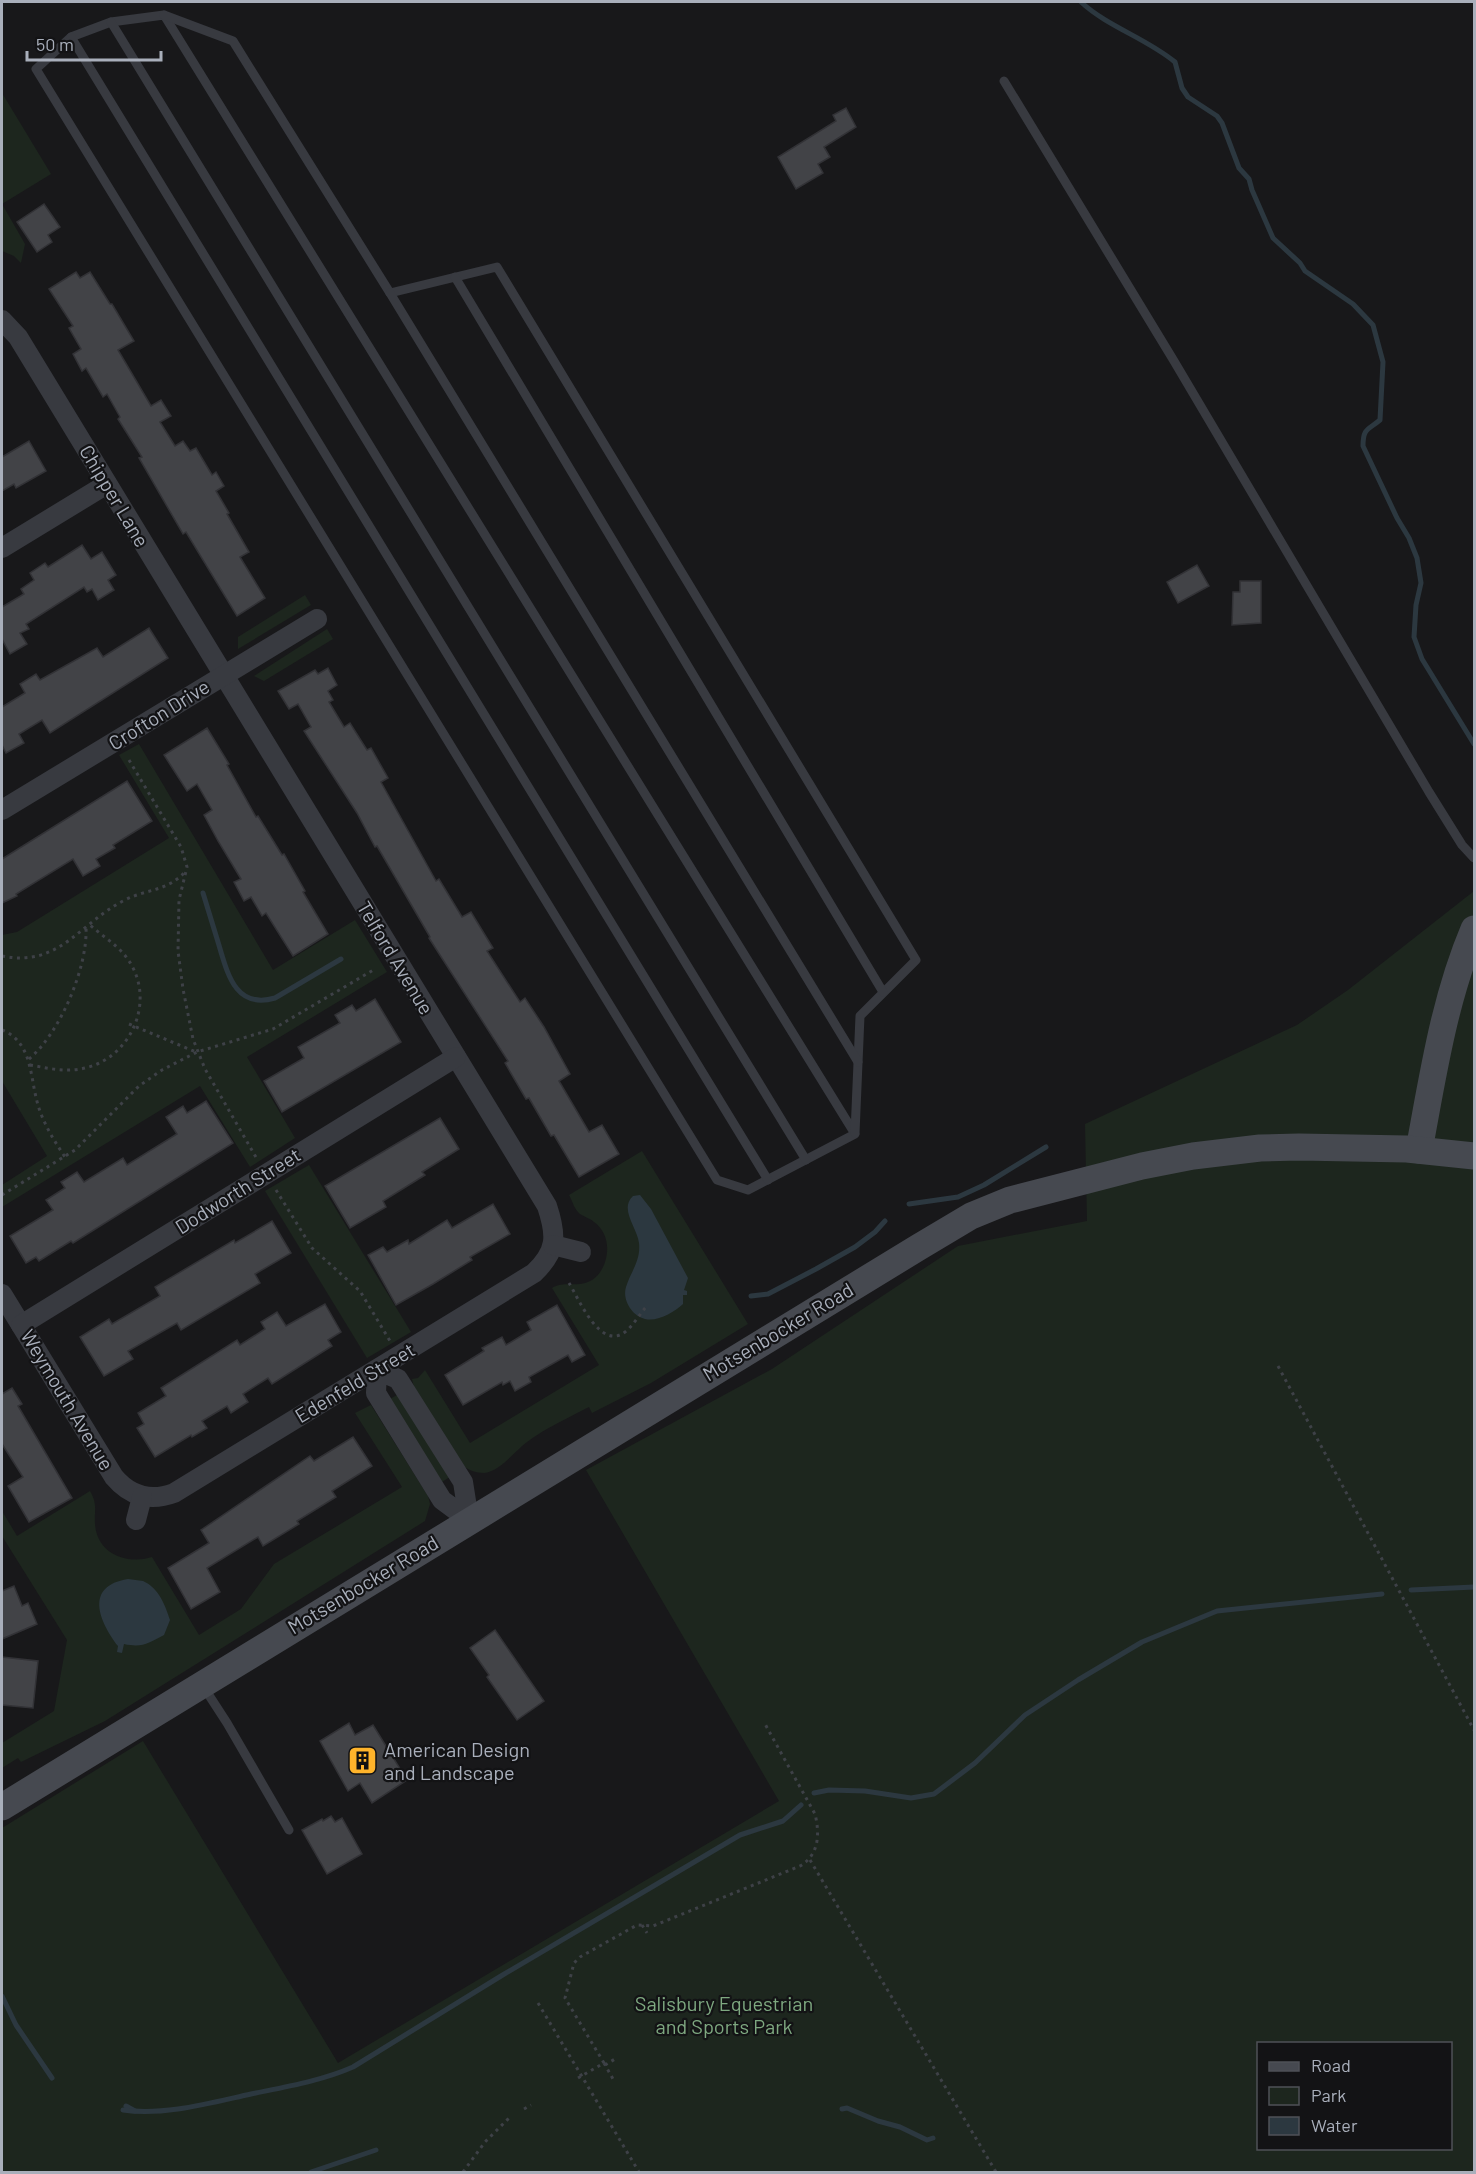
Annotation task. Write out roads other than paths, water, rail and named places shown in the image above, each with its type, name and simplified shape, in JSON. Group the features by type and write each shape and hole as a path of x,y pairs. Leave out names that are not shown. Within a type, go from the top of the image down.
{"main road":[{"path":"1419,1150 1445,1017 1459,968 1474,929"},
{"name":"Motsenbocker Road","path":"2,1807 948,1229 996,1205 1142,1166 1214,1153 1260,1148 1419,1150 1474,1156"}],"street":[{"name":"Chipper Lane","path":"2,320 18,337 223,675"},
{"path":"2,548 107,484"},
{"name":"Crofton Drive","path":"2,810 317,620"},
{"name":"Telford Avenue","path":"223,675 547,1206 553,1224 554,1245"},
{"name":"Dodworth Street","path":"21,1325 456,1057"},
{"path":"554,1245 582,1252"},
{"name":"Edenfeld Street","path":"142,1497 154,1498 174,1493 377,1370 534,1273 549,1256 554,1245"},
{"name":"Weymouth Avenue","path":"2,1294 114,1477 128,1491 142,1497"},
{"path":"377,1370 398,1379 463,1482 469,1520 442,1500 376,1393 377,1370"},
{"path":"136,1520 142,1497"}],"lane":[{"path":"164,15 855,1134"},
{"path":"855,1134 748,1190 717,1180 36,69 71,37 111,22 164,15 233,40 390,293 858,1063"},
{"path":"111,22 806,1160"},
{"path":"71,37 768,1180"},
{"path":"1004,81 1174,361 1423,782 1462,845 1474,858"},
{"path":"390,293 497,267 916,960 861,1016 855,1134"},
{"path":"455,277 883,992"},
{"path":"202,1684 289,1830"}],"water":[{"path":"640,1195 651,1209 688,1278 684,1290 687,1291 687,1295 683,1295 683,1304 660,1318 650,1320 636,1315 629,1307 625,1297 626,1287 637,1261 639,1249 638,1237 628,1207 633,1196"},
{"path":"128,1579 149,1584 157,1592 170,1620 164,1635 141,1645 124,1644 122,1653 117,1652 118,1646 105,1626 99,1606 100,1597 105,1589 114,1583"}],"waterway":[{"path":"1081,2 1103,19 1152,46 1175,62 1182,88 1188,97 1217,116 1222,123 1239,168 1249,179 1273,238 1300,263 1305,271 1353,304 1373,325 1383,362 1380,420 1365,432 1363,446 1417,558 1421,583 1416,605 1414,637 1422,659 1474,744"},
{"path":"203,893 229,976 241,993 250,998 261,1000 275,998 341,959"},
{"path":"909,1204 958,1197 984,1185 1046,1147"},
{"path":"751,1296 768,1294 816,1269 855,1247 885,1221"},
{"path":"1411,1590 1474,1587"},
{"path":"814,1793 829,1790 865,1791 911,1798 934,1794 975,1763 1025,1715 1142,1642 1217,1611 1382,1594"},
{"path":"123,2110 155,2111 203,2105 303,2083 353,2067 501,1976 740,1835 783,1821 801,1805"},
{"path":"2,1996 16,2025 52,2078"},
{"path":"126,2106 135,2111"},
{"path":"842,2109 847,2108 900,2127 927,2140 933,2138"},
{"path":"311,2172 376,2150"}],"place":[{"name":"American Design and Landscape","path":"363,1761"}],"park label":[{"name":"Salisbury Equestrian and Sports Park","path":"724,2016"}]}
